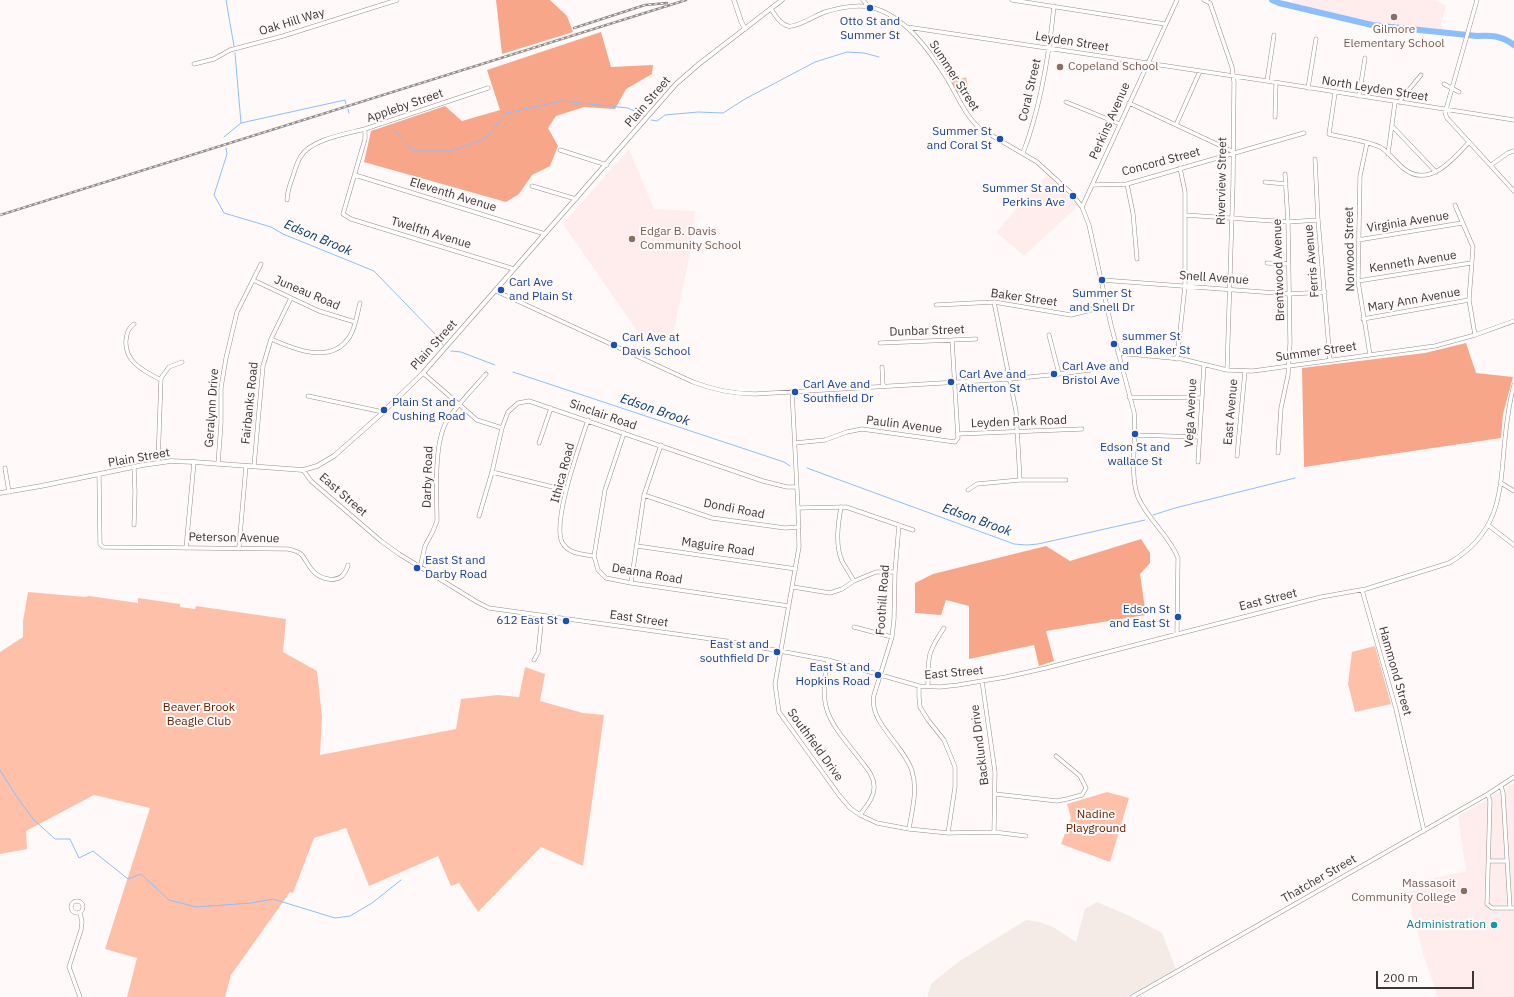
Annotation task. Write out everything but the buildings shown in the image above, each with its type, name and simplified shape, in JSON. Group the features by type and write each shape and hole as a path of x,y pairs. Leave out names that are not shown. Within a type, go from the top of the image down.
{"main road":[{"path":"734,0 745,29"},
{"name":"Plain Street","path":"0,493 134,467 175,461 303,470 316,466 331,458 383,412 423,373 682,79 782,0"}],"street":[{"name":"Oak Hill Way","path":"194,64 214,60 230,50 284,36 397,0"},
{"path":"863,0 869,7"},
{"path":"1013,0 1165,24"},
{"name":"Perkins Avenue","path":"1082,207 1177,0"},
{"name":"Riverview Street","path":"1204,0 1210,3 1234,76 1234,152 1227,370"},
{"path":"1477,0 1445,113 1447,118 1514,191"},
{"name":"Coral Street","path":"1023,153 1033,124 1042,90 1054,6"},
{"name":"Summer Street","path":"771,9 781,22 790,26 825,12 838,9 869,7 894,17 907,27 932,57 947,79 965,113 972,121 979,128 1023,153 1044,168 1071,193 1082,207 1089,225 1121,366 1135,419 1134,477 1138,496 1146,512 1174,548 1178,558 1177,633"},
{"name":"Leyden Street","path":"907,27 1234,76"},
{"path":"1267,81 1274,36"},
{"path":"1308,88 1316,39"},
{"path":"1359,96 1365,58"},
{"path":"1176,125 1200,71"},
{"path":"1388,154 1397,102 1421,75"},
{"name":"North Leyden Street","path":"1234,76 1514,120"},
{"path":"1275,117 1276,82"},
{"path":"1444,84 1459,92"},
{"name":"Appleby Street","path":"343,214 366,139 365,129 488,88"},
{"path":"1335,93 1329,134 1382,147 1404,169 1414,174 1425,176 1436,172 1458,154 1469,142"},
{"path":"1066,102 1120,124"},
{"path":"1129,103 1234,152"},
{"path":"1393,127 1436,172"},
{"path":"287,200 287,194 295,170 301,156 305,151 315,144 365,129"},
{"name":"Concord Street","path":"1092,185 1127,184 1304,133"},
{"name":"Norwood Street","path":"1367,143 1360,176 1358,281 1370,355"},
{"path":"560,150 607,165"},
{"path":"1491,165 1508,153 1514,151"},
{"name":"Ferris Avenue","path":"1315,159 1318,220 1330,360"},
{"path":"1177,359 1185,286 1185,192 1180,168"},
{"name":"Brentwood Avenue","path":"1278,453 1281,408 1289,366 1290,341 1288,222 1285,174"},
{"name":"Eleventh Avenue","path":"355,175 546,234"},
{"path":"1264,182 1286,184"},
{"path":"1127,184 1133,213 1137,259"},
{"path":"532,186 576,199"},
{"path":"1455,205 1473,247 1469,300 1475,335"},
{"name":"Twelfth Avenue","path":"343,214 351,219 514,269"},
{"path":"1185,215 1288,222 1318,220"},
{"name":"Virginia Avenue","path":"1358,240 1462,224"},
{"name":"Kenneth Avenue","path":"1358,281 1471,262"},
{"path":"1267,263 1289,264"},
{"name":"Geralynn Drive","path":"218,464 221,424 221,388 226,358 234,321 261,264"},
{"name":"Juneau Road","path":"253,280 319,311 355,322"},
{"name":"Snell Avenue","path":"1102,280 1289,294 1325,292"},
{"path":"496,291 706,387 732,393 744,394 1010,379 1121,366"},
{"name":"Fairbanks Road","path":"254,466 262,372 271,339 291,298"},
{"name":"Mary Ann Avenue","path":"1363,319 1469,300"},
{"path":"994,302 1016,411 1020,480"},
{"name":"Baker Street","path":"936,305 994,302 1071,315 1107,306"},
{"path":"271,339 291,348 308,352 324,353 338,348 350,335 360,303"},
{"name":"Summer Street","path":"1118,353 1177,359 1227,370 1245,371 1435,346 1475,335 1514,321"},
{"path":"134,324 128,330 127,338 126,349 130,358 136,365 161,380"},
{"path":"1049,335 1059,374"},
{"name":"Dunbar Street","path":"880,343 976,339"},
{"path":"952,340 957,434"},
{"path":"158,463 161,380 163,374 169,367 182,362"},
{"name":"Vega Avenue","path":"1198,462 1204,365"},
{"path":"882,367 883,386"},
{"name":"East Avenue","path":"1237,456 1245,371"},
{"path":"423,373 480,422 502,428"},
{"name":"Darby Road","path":"420,568 425,546 437,521 440,438 448,419 486,374"},
{"name":"East Street","path":"303,470 311,481 381,541 420,568 489,608 780,650 828,660 919,686 948,686 982,681 1046,668 1321,597 1362,590 1458,558 1474,544 1488,525 1496,506 1501,483 1507,422 1514,385"},
{"name":"Southfield Drive","path":"792,391 799,546 775,684 779,712 839,795 850,808 860,816 877,823 908,829 948,833 994,832 1026,836"},
{"path":"308,396 383,412"},
{"path":"1129,397 1201,398"},
{"name":"Sinclair Road","path":"479,516 492,472 502,428 508,412 518,403 529,401 763,481 787,487 797,487"},
{"path":"539,443 551,408"},
{"name":"Ithica Road","path":"588,420 566,490 560,532 562,542 571,552 594,556"},
{"name":"Paulin Avenue","path":"795,443 825,440 847,432 862,429 953,442 957,439 957,434"},
{"name":"Leyden Park Road","path":"957,434 1082,429"},
{"path":"594,556 604,490 624,433"},
{"path":"1135,436 1199,437"},
{"path":"631,583 644,495 661,445"},
{"path":"186,548 194,462"},
{"path":"239,547 246,466"},
{"path":"134,467 134,525"},
{"path":"5,468 9,492"},
{"path":"492,472 566,490"},
{"name":"Peterson Avenue","path":"99,475 101,546 292,549 303,556 310,568 316,574 330,579 339,578 342,576 348,565"},
{"path":"968,490 977,484 1020,480 1066,480"},
{"path":"1501,483 1514,491"},
{"name":"Dondi Road","path":"644,495 712,518 785,528 799,527"},
{"path":"841,507 838,524 839,551 842,560 854,581"},
{"path":"798,508 846,507 913,530"},
{"name":"Foothill Road","path":"899,525 892,637 873,699 874,710 883,726 905,755 913,775 914,794 908,829"},
{"path":"1488,525 1514,545"},
{"name":"Maguire Road","path":"637,546 796,569"},
{"name":"Deanna Road","path":"594,556 598,570 606,578 788,606"},
{"path":"793,587 830,593 842,589 854,581 876,572 895,572"},
{"name":"Hammond Street","path":"1362,590 1396,709 1424,831"},
{"path":"534,660 538,653 542,616"},
{"path":"854,627 892,637"},
{"path":"928,686 929,653 932,645 944,628"},
{"path":"828,660 823,691 826,709 834,725 869,771 874,782 872,797 860,816"},
{"name":"Backlund Drive","path":"982,681 995,772 996,794 994,832"},
{"path":"919,686 918,697 920,707 944,740 955,767 955,787 948,833"},
{"path":"996,794 1057,801 1080,796 1085,792 1085,786 1080,776 1056,756"},
{"name":"Thatcher Street","path":"1132,997 1424,831 1488,794 1514,777"},
{"path":"1488,794 1490,801 1488,905 1492,908 1512,908 1507,861 1504,793 1501,786"},
{"path":"1488,861 1507,861"},
{"path":"80,913 82,922 81,930 69,967 80,997"}],"shaded area":[{"path":"496,0 550,0 567,16 573,32 502,54"},
{"name":"Gilmore Elementary School","path":"1293,0 1435,0 1446,6 1441,23 1443,32 1373,23 1291,4"},
{"path":"601,32 611,67 653,65 652,74 626,89 615,109 584,107 556,116 548,128 558,146 550,166 532,175 519,194 506,202 364,162 371,131 445,106 462,121 500,110 487,70"},
{"name":"Edgar B. Davis Community School","path":"629,149 654,209 695,211 690,254 671,343 640,335 563,224"},
{"path":"1047,175 1078,206 1024,256 996,232"},
{"path":"1466,343 1476,373 1513,377 1503,414 1501,438 1304,467 1302,368 1425,353"},
{"path":"1141,539 1150,553 1150,563 1140,574 1146,615 1046,631 1054,661 1039,666 1034,645 969,659 969,606 946,600 941,615 915,613 915,583 933,574 1046,546 1070,561"},
{"name":"Massasoit Community College","path":"1514,783 1514,997 1438,997 1424,957 1407,892 1421,889 1421,881 1466,871 1458,816"},
{"path":"1097,902 1132,917 1162,933 1176,969 1127,997 927,997 931,984 958,962 1026,920 1040,922 1053,927 1076,942 1085,909"}],"green space":[{"path":"966,77 969,92 957,92 951,82"},
{"name":"Beaver Brook Beagle Club","path":"28,592 85,597 89,596 138,603 138,598 180,604 180,607 195,609 196,606 286,619 283,652 317,671 322,717 320,755 456,729 461,699 498,695 519,697 525,667 545,674 540,701 583,713 604,715 583,866 541,847 478,912 459,883 451,886 438,856 369,886 346,828 314,838 293,893 290,892 231,975 225,997 127,997 137,958 105,949 150,808 94,795 26,831 27,849 0,854 0,652 23,637 23,621"},
{"path":"1375,646 1391,704 1355,712 1348,684 1352,652"},
{"name":"Nadine Playground","path":"1107,792 1129,798 1110,862 1061,844 1071,818 1067,804"}],"waterway":[{"name":"Edson Brook","path":"226,0 234,46"},
{"path":"1272,0 1279,3 1372,25 1477,36 1492,36 1501,38 1514,45"},
{"path":"651,120 657,121 665,115 698,112 723,113 745,99 815,62 847,52 864,53 879,57"},
{"name":"Edson Brook","path":"224,137 241,123 235,53"},
{"path":"241,123 345,100 346,104"},
{"path":"395,131 413,151 451,151 486,138 506,113 562,101 628,108 644,116"},
{"path":"348,109 349,113"},
{"name":"Edson Brook","path":"226,148 227,154 214,195 224,213 271,227 283,234 374,271 437,336 443,345"},
{"name":"Edson Brook","path":"451,351 461,352 495,365"},
{"name":"Edson Brook","path":"513,372 784,462 790,466"},
{"name":"Edson Brook","path":"807,468 1014,544 1038,544 1145,520"},
{"name":"Edson Brook","path":"1153,515 1175,508 1295,478"},
{"path":"0,770 33,819 55,839 70,839 79,858 93,851 128,879 141,874 169,900 196,907 251,903 273,899 335,918 350,916 372,903 401,880"}],"railway":[{"path":"0,215 686,0"},
{"path":"574,28 645,5 667,3"}],"place":[{"name":"Otto St and Summer St","path":"870,8"},
{"name":"Gilmore Elementary School","path":"1394,17"},
{"name":"Copeland School","path":"1060,67"},
{"name":"Summer St and Coral St","path":"1000,139"},
{"name":"Summer St and Perkins Ave","path":"1073,196"},
{"name":"Edgar B. Davis Community School","path":"632,239"},
{"name":"Summer St and Snell Dr","path":"1102,280"},
{"name":"Carl Ave and Plain St","path":"501,290"},
{"name":"summer St and Baker St","path":"1114,344"},
{"name":"Carl Ave at Davis School","path":"614,345"},
{"name":"Carl Ave and Bristol Ave","path":"1054,374"},
{"name":"Carl Ave and Atherton St","path":"951,382"},
{"name":"Carl Ave and Southfield Dr","path":"795,392"},
{"name":"Plain St and Cushing Road","path":"384,410"},
{"name":"Edson St and wallace St","path":"1135,434"},
{"name":"East St and Darby Road","path":"417,568"},
{"name":"Edson St and East St","path":"1178,617"},
{"name":"612 East St","path":"566,621"},
{"name":"East st and southfield Dr","path":"777,652"},
{"name":"East St and Hopkins Road","path":"878,675"},
{"name":"Massasoit Community College","path":"1464,891"},
{"name":"Administration","path":"1494,925"}]}
